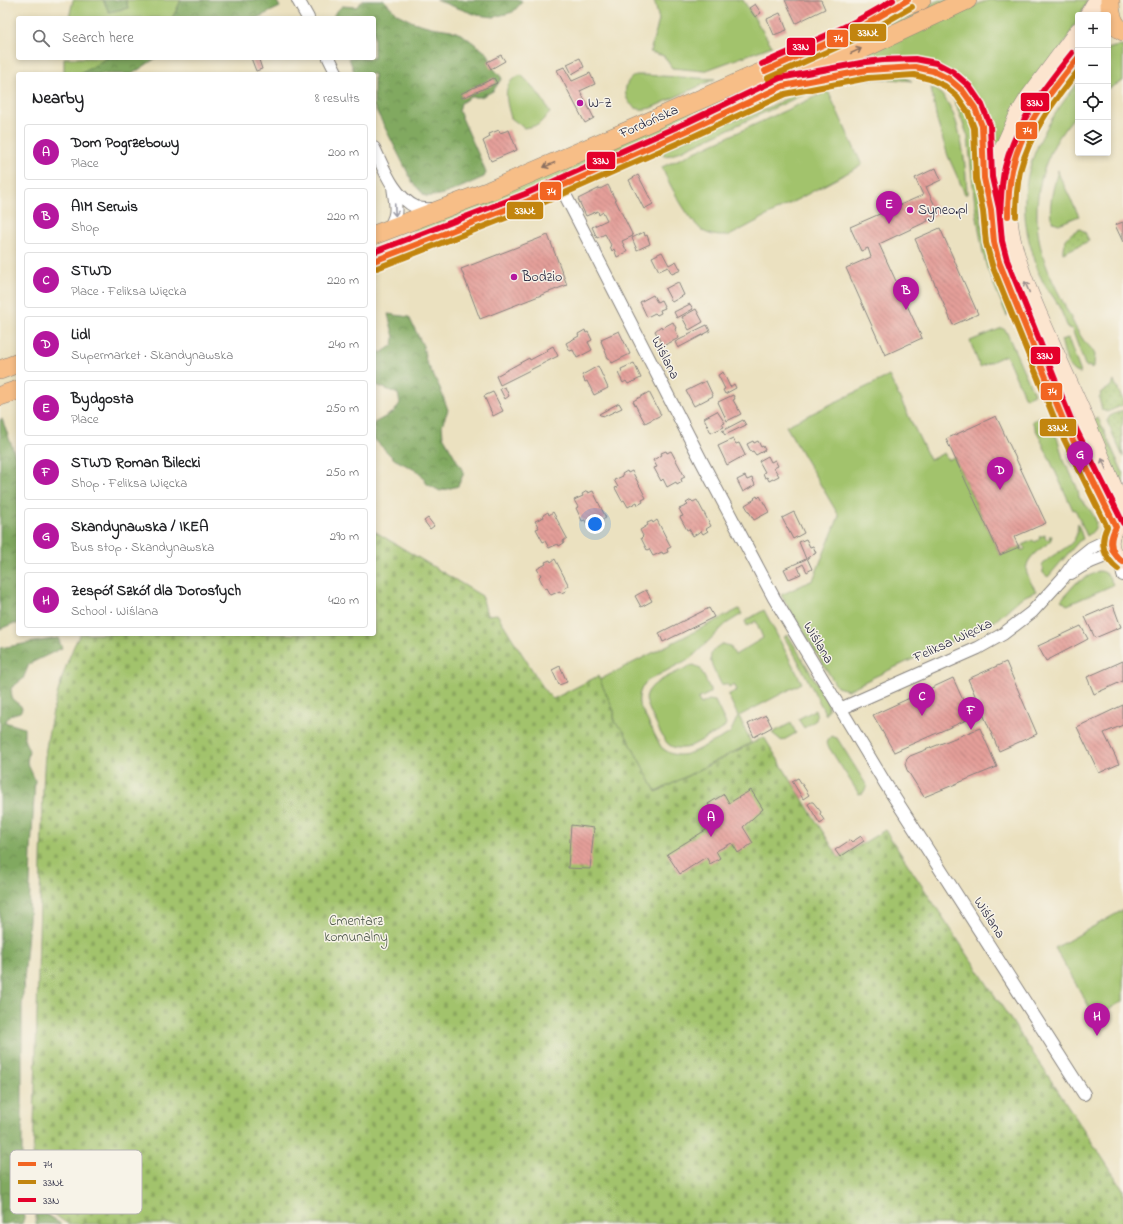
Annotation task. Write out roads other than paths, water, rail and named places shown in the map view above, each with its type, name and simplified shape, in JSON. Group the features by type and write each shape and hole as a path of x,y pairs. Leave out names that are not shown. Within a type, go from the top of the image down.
{"main road":[{"name":"Fordońska","path":"380,233 544,167 698,101 854,31 900,5 921,0"},
{"name":"Fordońska","path":"376,260 528,202 684,132 967,0"},
{"path":"783,86 867,70 900,67 923,68 949,79 971,100 979,118 983,133 984,178 991,210"},
{"path":"0,370 16,364"},
{"path":"0,396 16,391"}],"street":[{"path":"298,0 307,16"},
{"path":"1090,12 1096,0"},
{"path":"1075,35 1029,97 1018,115 999,162 991,210 994,242 1004,274 1064,422 1090,473 1118,548"},
{"path":"330,60 336,72"},
{"path":"1075,62 1041,106 1030,123 1023,138 1013,163 1008,197 1008,215 1012,244 1022,274 1089,427 1123,510"},
{"path":"376,152 393,186 416,208 438,208 452,205"},
{"path":"380,233 394,221 396,214 393,186"},
{"name":"Wiślana","path":"561,187 702,462 774,598 885,783 1084,1094"},
{"name":"Feliksa Więcka","path":"840,709 978,648 1003,634 1032,612 1064,578 1076,560 1087,551 1118,548"}],"place":[{"name":"W-Z","path":"580,103"},
{"name":"Syneo.pl","path":"910,210"},
{"name":"Bydgosta","path":"889,224"},
{"name":"Bodzio","path":"514,277"},
{"name":"AIM Serwis","path":"906,310"},
{"name":"Skandynawska / IKEA","path":"1080,474"},
{"name":"Lidl","path":"1000,490"},
{"name":"STWD","path":"922,716"},
{"name":"STWD Roman Bilecki","path":"971,730"},
{"name":"Dom Pogrzebowy","path":"711,837"},
{"name":"Zespół Szkół dla Dorosłych","path":"1097,1036"}],"park label":[{"name":"Cmentarz komunalny","path":"356,930"}]}
